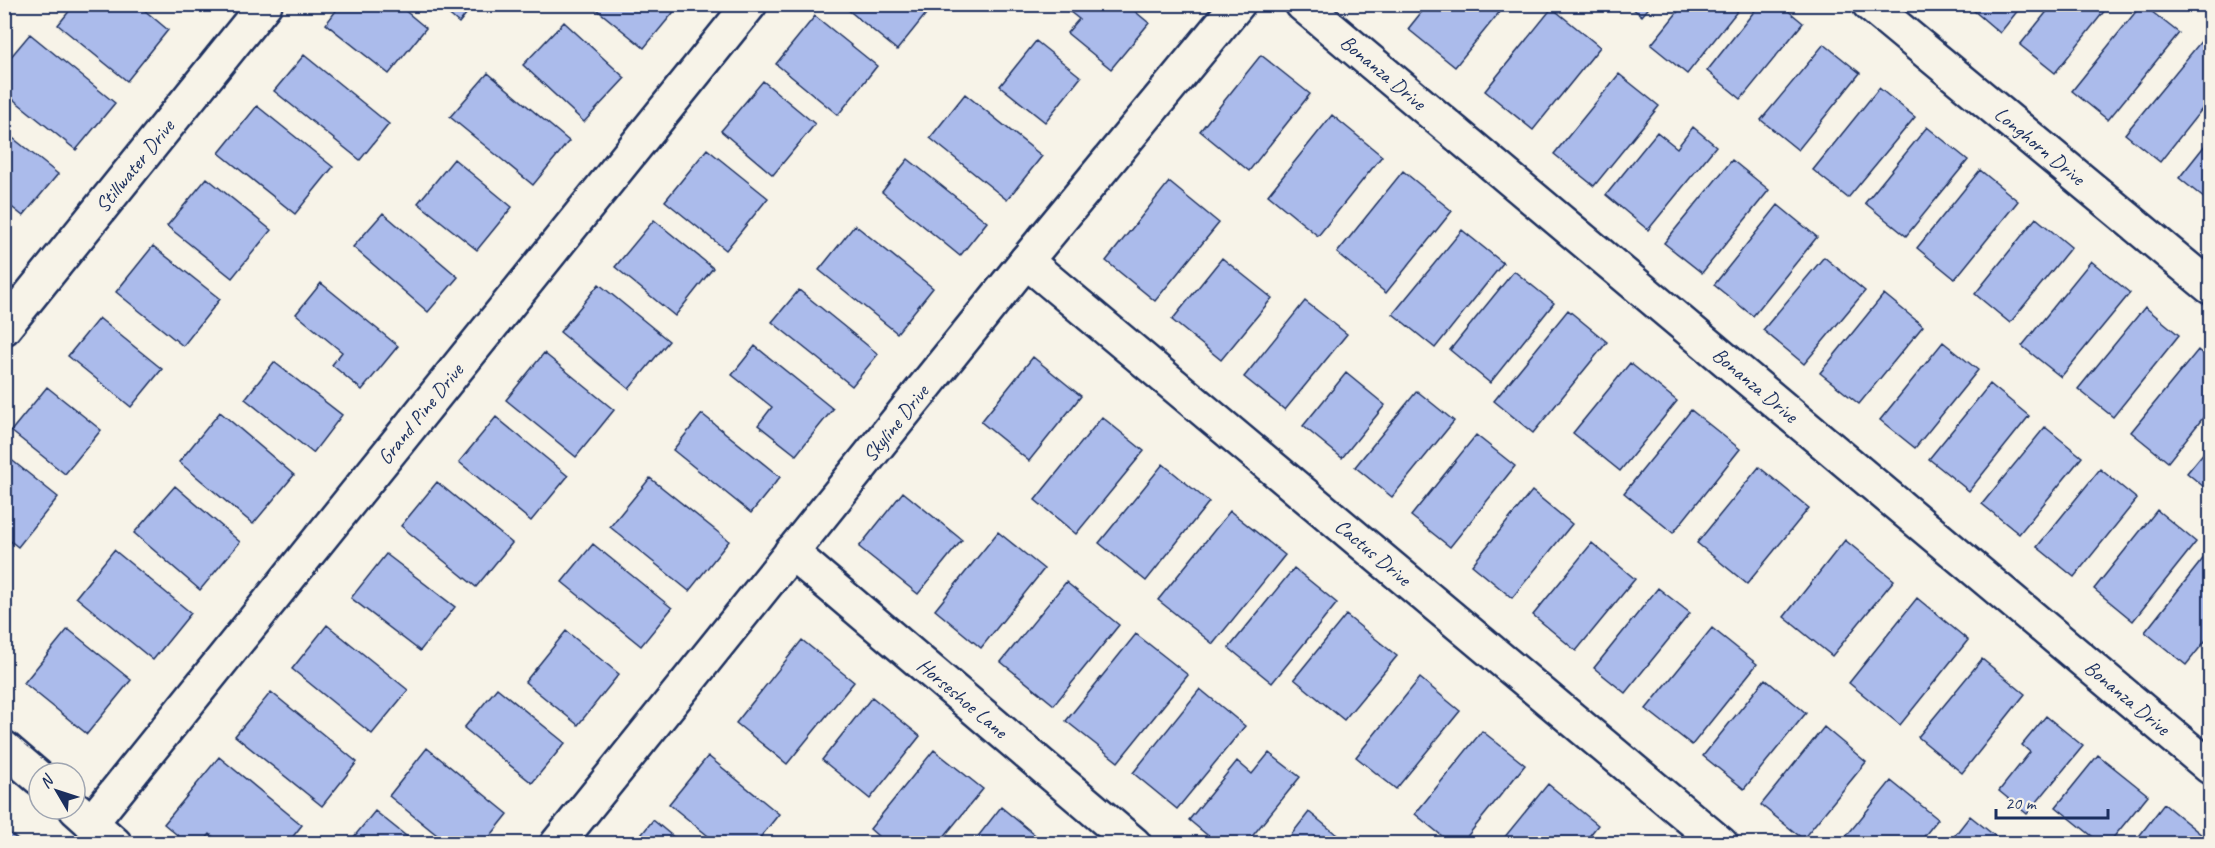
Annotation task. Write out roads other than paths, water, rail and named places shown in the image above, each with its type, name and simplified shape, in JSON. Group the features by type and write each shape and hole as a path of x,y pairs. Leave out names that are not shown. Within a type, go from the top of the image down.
{"street":[{"name":"Stillwater Drive","path":"4,328 265,4"},
{"name":"Grand Pine Drive","path":"94,825 750,4"},
{"name":"Skyline Drive","path":"557,843 1026,261 1238,4"},
{"name":"Bonanza Drive","path":"1302,4 2211,767"},
{"name":"Longhorn Drive","path":"1869,4 2211,287"},
{"name":"Cactus Drive","path":"1026,261 1721,843"},
{"name":"Horseshoe Lane","path":"791,552 1134,843"},
{"path":"4,748 27,768"}]}
